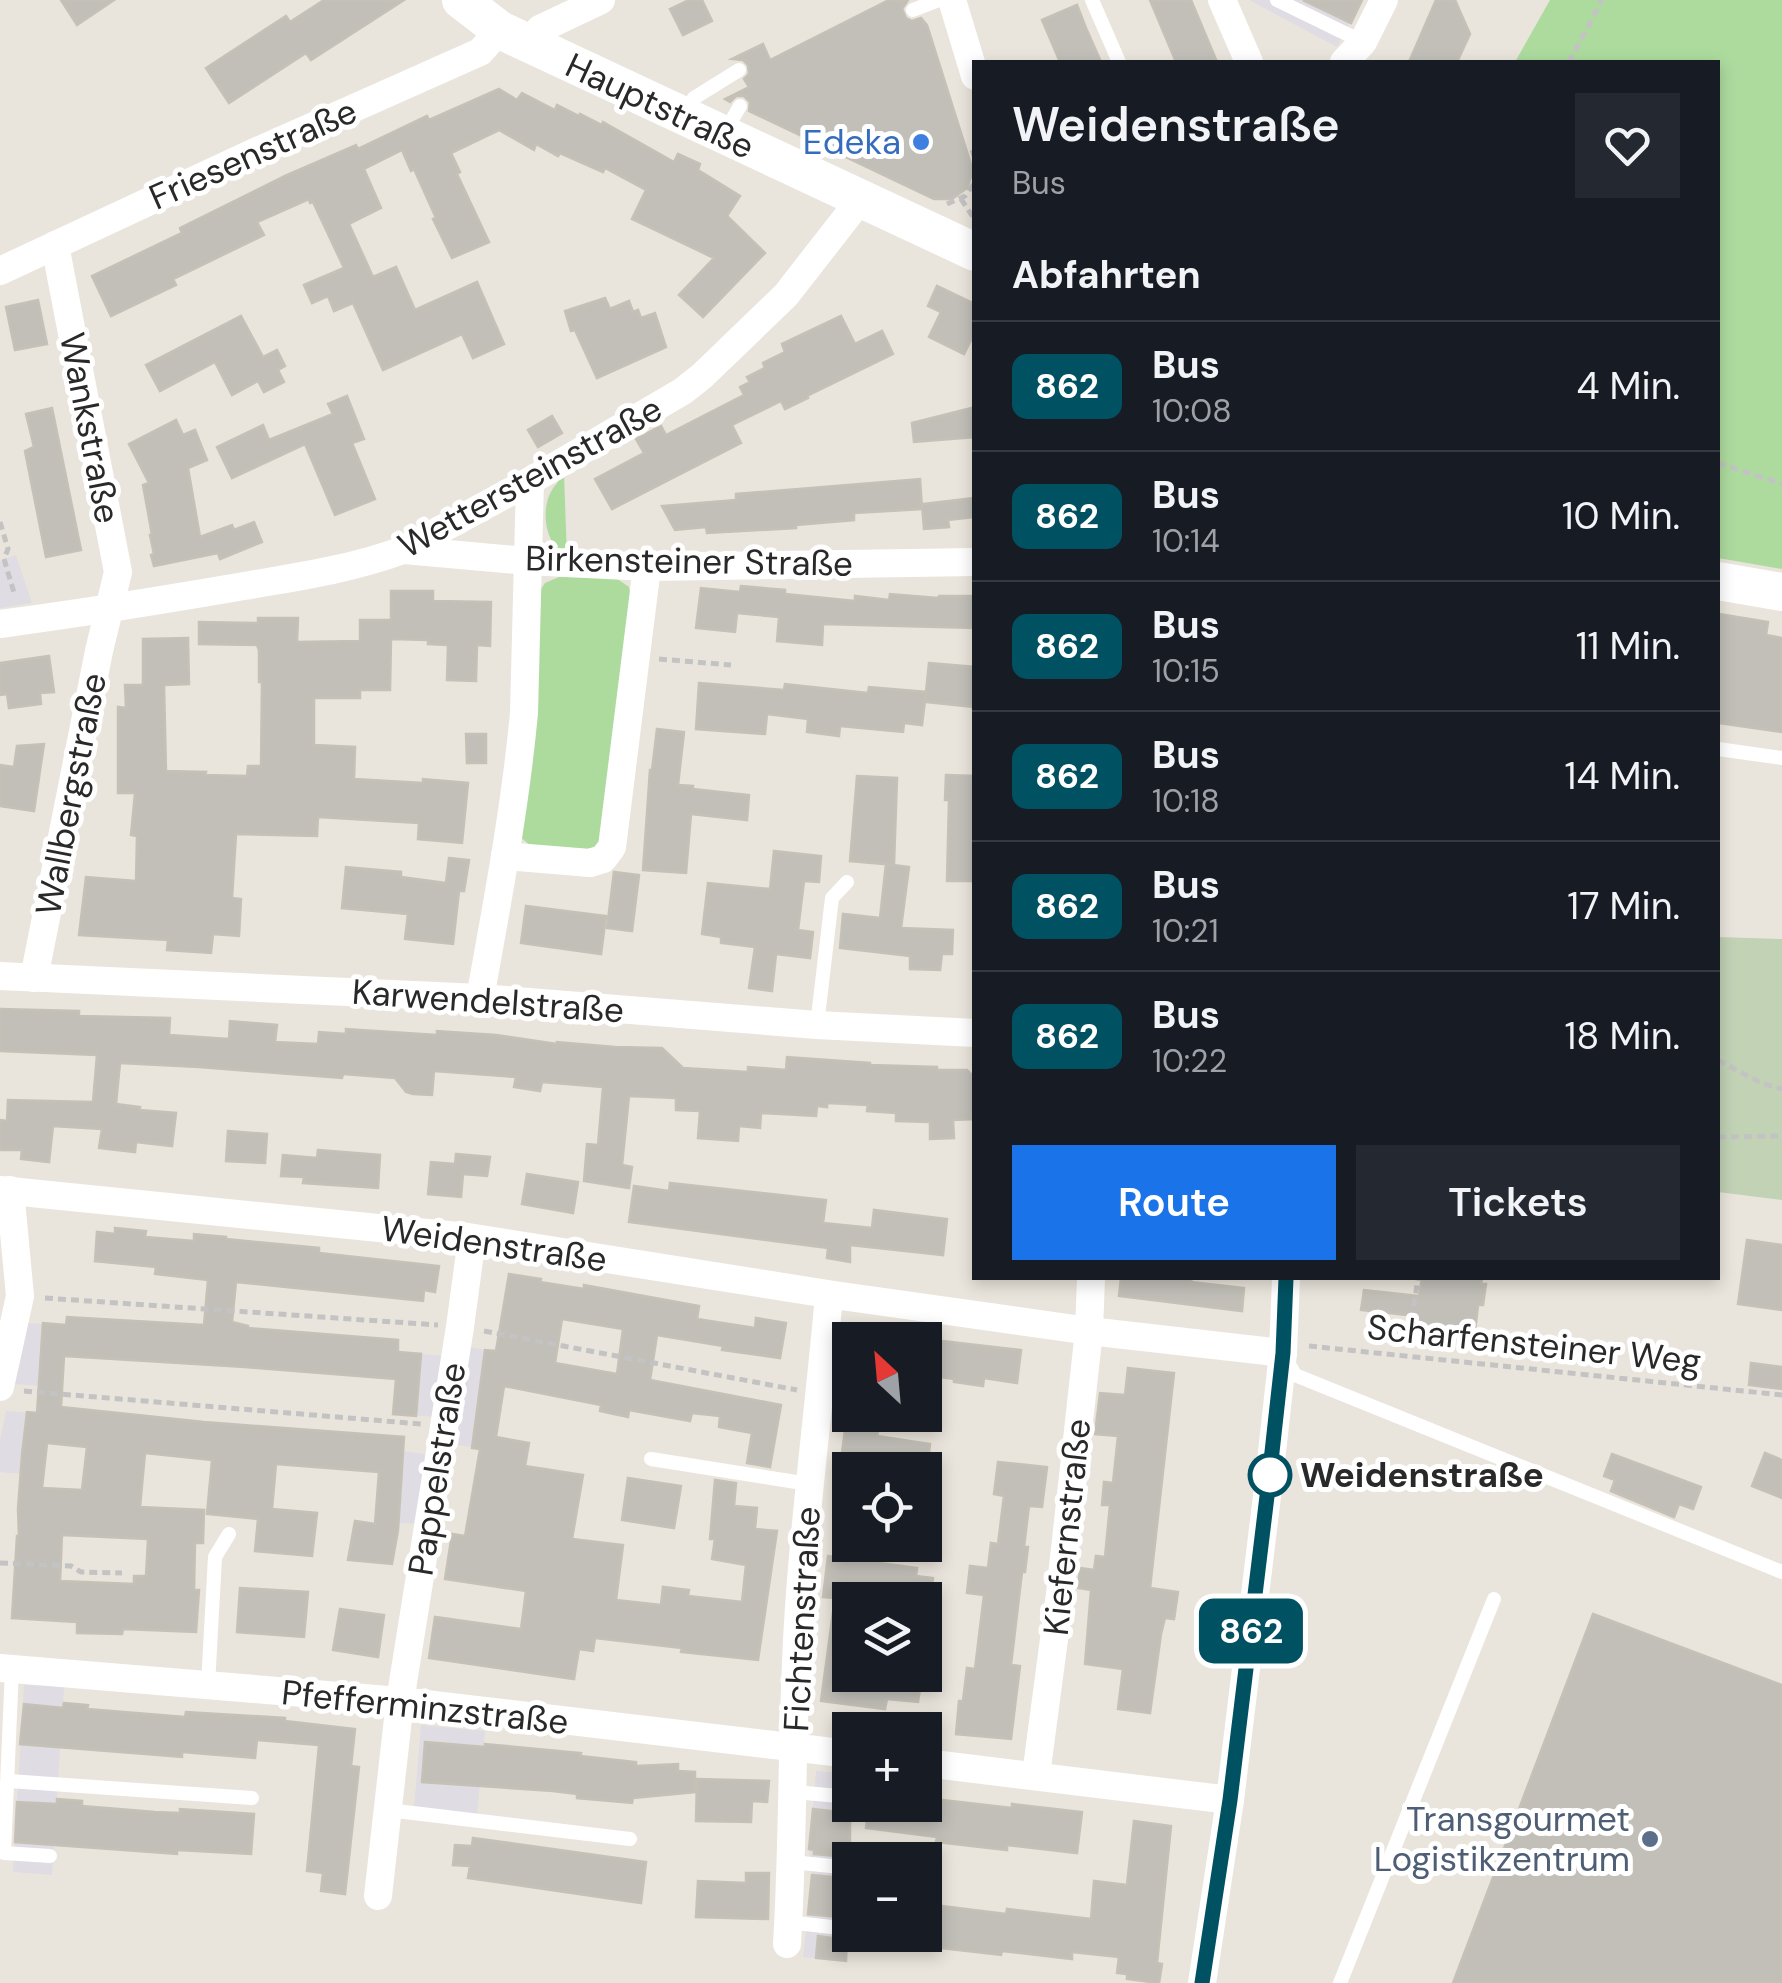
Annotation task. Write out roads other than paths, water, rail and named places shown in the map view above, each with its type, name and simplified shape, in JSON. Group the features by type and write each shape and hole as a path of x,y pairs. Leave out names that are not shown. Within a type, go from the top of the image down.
{"main road":[{"name":"Hauptstraße","path":"461,0 514,37 680,116 731,121 860,200 972,249"},
{"path":"1720,580 1782,592"}],"street":[{"name":"Friesenstraße","path":"0,271 254,152 601,0"},
{"path":"952,0 972,66"},
{"path":"1222,0 1248,60"},
{"path":"1354,52 1384,0"},
{"name":"Wettersteinstraße","path":"11,622 108,610 309,574 403,550 530,481 702,376 786,295 860,200"},
{"name":"Wankstraße","path":"55,245 118,572 108,610"},
{"path":"480,998 505,856 524,713 530,481"},
{"name":"Birkensteiner Straße","path":"403,550 647,567 972,562"},
{"path":"505,856 590,863 602,859 612,847 647,567"},
{"name":"Wallbergstraße","path":"34,978 108,610"},
{"name":"Karwendelstraße","path":"0,976 480,998 818,1025 972,1033"},
{"path":"5,1190 20,1296 6,1388"},
{"name":"Weidenstraße","path":"5,1190 472,1238 1089,1331 1283,1353"},
{"name":"Pappelstraße","path":"378,1896 400,1701 472,1238"},
{"name":"Kiefernstraße","path":"1036,1775 1052,1664 1092,1280"},
{"path":"1202,1983 1230,1800 1283,1353 1286,1280"},
{"name":"Fichtenstraße","path":"788,1933 799,1611 829,1294"},
{"name":"Pfefferminzstraße","path":"6,1669 400,1701 832,1752"},
{"path":"942,1764 1230,1800"}],"lane":[{"path":"913,10 939,0"},
{"path":"1092,0 1117,60"},
{"path":"1276,0 1354,52"},
{"path":"680,116 694,98 739,70"},
{"path":"1720,749 1782,758"},
{"path":"818,1025 832,898 847,882"},
{"path":"1283,1353 1295,1375 1782,1572"},
{"path":"652,1459 809,1484"},
{"path":"208,1685 216,1557 230,1534"},
{"path":"1340,1983 1494,1600"},
{"path":"6,1669 9,1782 4,1853 50,1856"},
{"path":"9,1782 252,1798"},
{"path":"794,1792 832,1795"},
{"path":"388,1810 630,1839"},
{"path":"792,1862 832,1866"},
{"path":"788,1933 832,1930"}],"place":[{"name":"Edeka","path":"921,142"},
{"name":"Weidenstraße","path":"1270,1475"},
{"name":"Transgourmet Logistikzentrum","path":"1650,1839"}]}
